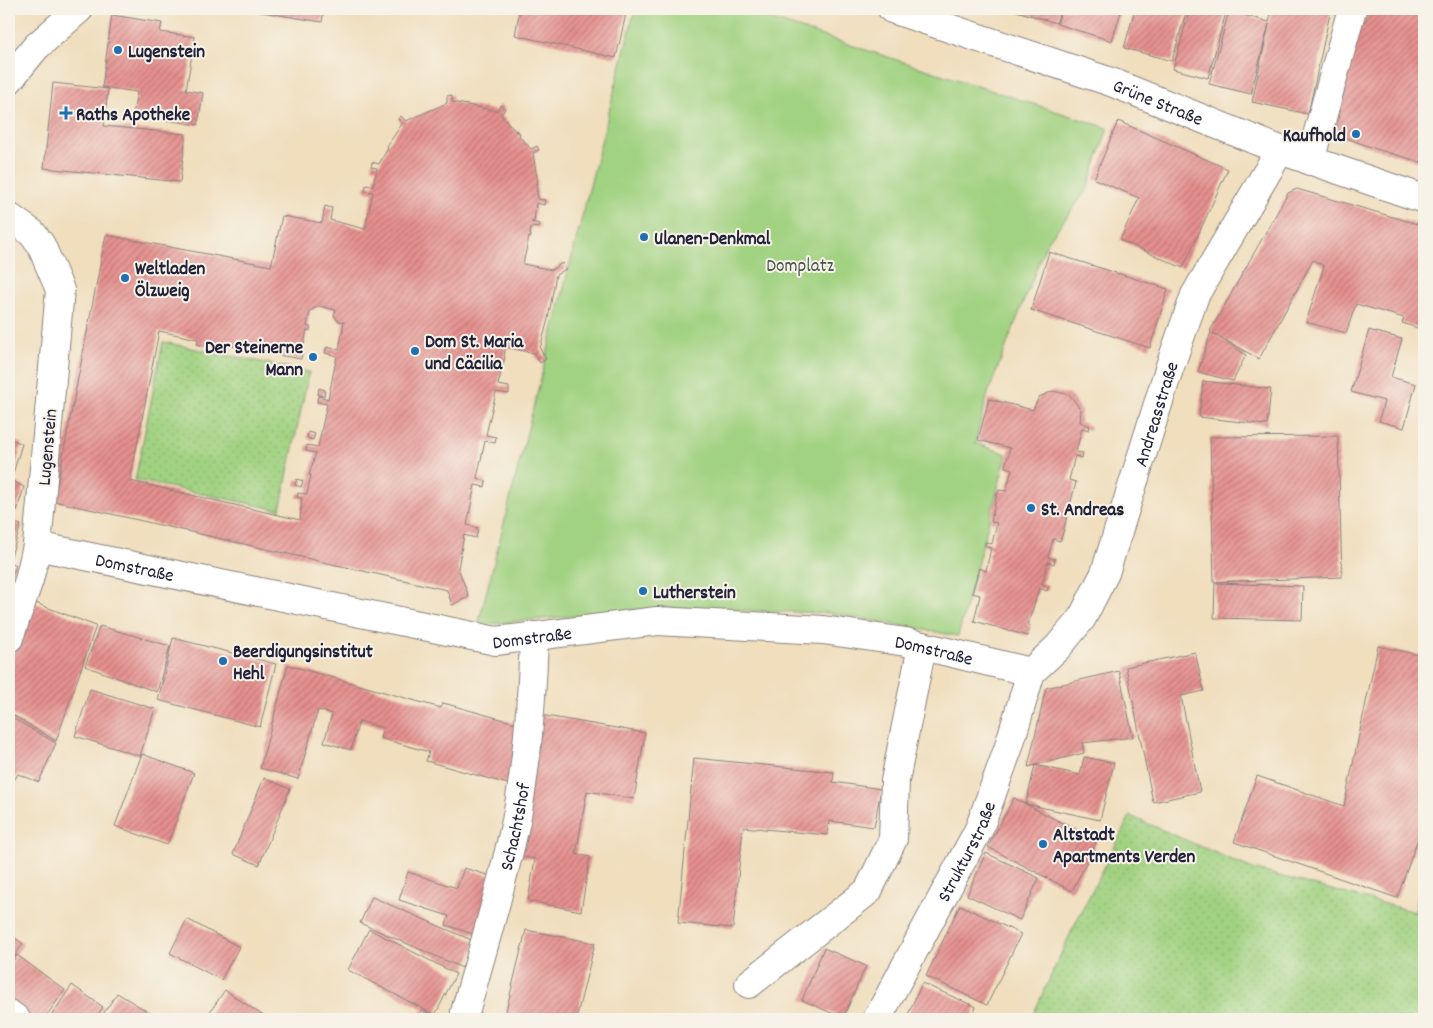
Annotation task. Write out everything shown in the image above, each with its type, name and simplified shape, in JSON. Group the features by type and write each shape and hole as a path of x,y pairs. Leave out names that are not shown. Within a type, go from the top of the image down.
{"street":[{"path":"9,80 36,47 79,9"},
{"name":"Grüne Straße","path":"892,9 1112,82 1280,150 1424,199"},
{"path":"1310,161 1352,9"},
{"name":"Andreasstraße","path":"1031,672 1058,647 1082,618 1106,573 1169,369 1195,295 1280,150"},
{"name":"Lugenstein","path":"9,217 32,233 41,245 60,290 37,546 30,580 9,638"},
{"name":"Domstraße","path":"37,546 496,641 657,621 823,630 922,646 1031,672"},
{"name":"Schachtshof","path":"465,1012 495,908 516,819 531,708 534,636"},
{"path":"749,984 868,891 893,839 896,781 922,646"},
{"name":"Strukturstraße","path":"877,1019 979,828 1008,749 1031,672"},
{"path":"9,1014 16,1019"}],"green space":[{"name":"Domplatz","path":"635,9 739,9 1108,128 1087,190 1046,244 988,393 975,443 1007,454 958,636 829,613 662,608 478,625"},
{"path":"163,342 309,372 280,510 135,480"},
{"path":"1130,816 1253,869 1415,912 1424,865 1424,1019 1031,1019 1072,930"}],"building":[{"path":"243,9 324,9 322,22"},
{"path":"520,9 627,9 616,58 515,35"},
{"path":"1010,9 1061,9 1056,23"},
{"path":"1062,9 1122,9 1112,41 1057,24"},
{"path":"1135,9 1187,9 1172,61 1124,48"},
{"path":"1190,9 1227,9 1208,78 1173,69"},
{"path":"1272,9 1331,9 1308,114 1252,102 1269,24 1251,94 1209,84 1229,11 1269,22"},
{"path":"1368,9 1424,9 1424,163 1376,149 1335,134 1356,32 1366,20"},
{"path":"112,15 162,23 160,32 195,37 186,90 203,93 198,125 133,115 137,92 102,87"},
{"path":"53,83 108,89 104,126 186,134 180,182 44,168"},
{"name":"Dom St. Maria und Cäcilia","path":"452,95 452,102 497,111 500,105 505,109 501,115 518,134 516,130 520,133 519,136 531,149 537,146 539,150 533,153 538,184 536,184 538,199 545,200 544,205 536,203 534,222 531,222 540,224 539,228 531,227 531,235 523,264 552,270 562,263 566,269 556,275 540,349 546,359 540,363 534,353 506,347 498,385 509,387 509,394 496,392 486,435 496,437 495,443 485,441 477,478 486,481 485,487 475,485 467,525 478,528 476,538 464,535 458,568 469,597 452,605 447,590 54,501 106,235 271,266 282,216 322,223 325,206 332,208 330,220 365,229 373,192 365,191 366,185 373,186 377,168 371,167 372,162 379,164 388,148 387,146 402,124 398,119 401,116 406,121 447,103 447,96","holes":["319,306 336,310 334,315 338,321 344,322 339,350 327,347 325,353 337,356 328,399 318,396 317,402 327,404 318,447 307,445 306,451 316,453 309,475 311,475 307,494 298,493 297,498 302,498 300,520 130,481 159,331 198,339 197,344 205,346 206,341 222,344 221,348 227,349 227,345 243,348 242,351 249,352 249,350 301,359 307,330 310,331 310,327 307,326 310,311"]},
{"path":"1118,121 1228,169 1183,268 1120,240 1139,198 1094,179"},
{"path":"1297,189 1424,226 1424,330 1402,323 1404,318 1356,304 1346,333 1306,322 1324,266 1313,260 1259,359 1213,333 1246,355 1233,381 1198,372 1210,331 1288,193"},
{"path":"1049,252 1168,289 1150,348 1031,310"},
{"path":"1369,330 1402,339 1391,377 1416,384 1404,428 1379,421 1384,401 1351,392"},
{"path":"1203,381 1271,389 1267,425 1199,417"},
{"path":"319,388 325,390 324,396 318,395"},
{"name":"St. Andreas","path":"1053,391 1070,395 1081,410 1080,422 1090,426 1089,430 1082,428 1076,452 1083,453 1082,458 1075,456 1069,480 1076,482 1062,536 1060,541 1053,539 1048,557 1055,559 1054,564 1048,562 1042,584 1049,586 1047,591 1039,588 1028,625 1030,625 1028,636 974,621 980,595 972,593 979,568 986,571 991,548 985,546 985,542 992,544 997,523 991,522 997,494 999,490 1006,491 1012,469 1005,467 1010,448 978,440 989,399 1033,410 1039,397"},
{"path":"308,432 315,434 313,440 307,438"},
{"path":"1338,436 1342,577 1214,582 1210,437"},
{"path":"9,438 22,444 11,480 24,487 17,511 9,508"},
{"path":"297,479 303,481 301,487 295,485"},
{"path":"9,521 21,525 9,562"},
{"path":"9,562 16,565 9,585"},
{"path":"1215,583 1303,586 1302,620 1214,618"},
{"path":"33,602 96,626 56,741 9,713 9,663"},
{"path":"100,626 170,646 157,692 85,666"},
{"path":"173,638 276,664 260,727 158,700"},
{"path":"1378,646 1424,656 1424,812 1420,833 1397,898 1234,842 1257,776 1344,806"},
{"path":"1195,652 1204,691 1181,696 1200,792 1153,802 1126,667"},
{"path":"288,665 441,708 443,703 526,726 508,784 426,761 429,752 380,738 383,728 359,721 351,750 324,742 332,714 318,710 298,779 260,768"},
{"path":"1119,671 1133,737 1082,743 1084,753 1028,767 1046,688"},
{"path":"90,689 155,709 140,756 75,736"},
{"path":"540,715 645,733 634,799 587,791 576,854 590,857 581,911 528,901 535,859 517,856"},
{"path":"9,716 56,743 39,782 18,774 9,789"},
{"path":"142,754 194,773 167,845 115,826"},
{"path":"1084,757 1114,763 1100,820 1026,804 1035,765 1080,775"},
{"path":"694,758 834,772 833,782 881,789 874,827 829,821 827,835 743,827 733,928 678,923"},
{"path":"264,778 290,789 259,865 233,854"},
{"name":"Altstadt Apartments Verden","path":"1014,798 1097,841 1072,891 988,847"},
{"path":"986,853 1039,878 1020,920 967,895"},
{"path":"464,868 494,877 476,935 446,925 449,916 399,900 408,872 457,888"},
{"path":"372,897 476,942 465,969 360,923"},
{"path":"960,905 1021,934 987,1005 926,976"},
{"path":"187,919 239,947 221,980 170,953"},
{"path":"369,929 456,974 435,1015 348,970"},
{"path":"526,930 595,943 576,1019 504,1019"},
{"path":"9,933 23,944 9,964"},
{"path":"824,948 866,966 843,1018 802,1000"},
{"path":"17,955 65,990 44,1019 27,1019 9,1006 9,967"},
{"path":"922,983 976,1007 971,1019 906,1019"},
{"path":"72,985 103,1007 95,1019 49,1019"},
{"path":"225,990 268,1019 205,1019"},
{"path":"117,993 160,1019 100,1019"},
{"path":"422,1010 440,1019 417,1019"}],"place":[{"name":"Lugenstein","path":"118,50"},
{"name":"Raths Apotheke","path":"66,113"},
{"name":"Kaufhold","path":"1356,134"},
{"name":"Ulanen-Denkmal","path":"644,237"},
{"name":"Weltladen Ölzweig","path":"125,278"},
{"name":"Dom St. Maria und Cäcilia","path":"415,351"},
{"name":"Der Steinerne Mann","path":"313,357"},
{"name":"St. Andreas","path":"1031,508"},
{"name":"Lutherstein","path":"643,591"},
{"name":"Beerdigungsinstitut Hehl","path":"223,661"},
{"name":"Altstadt Apartments Verden","path":"1043,844"}]}
